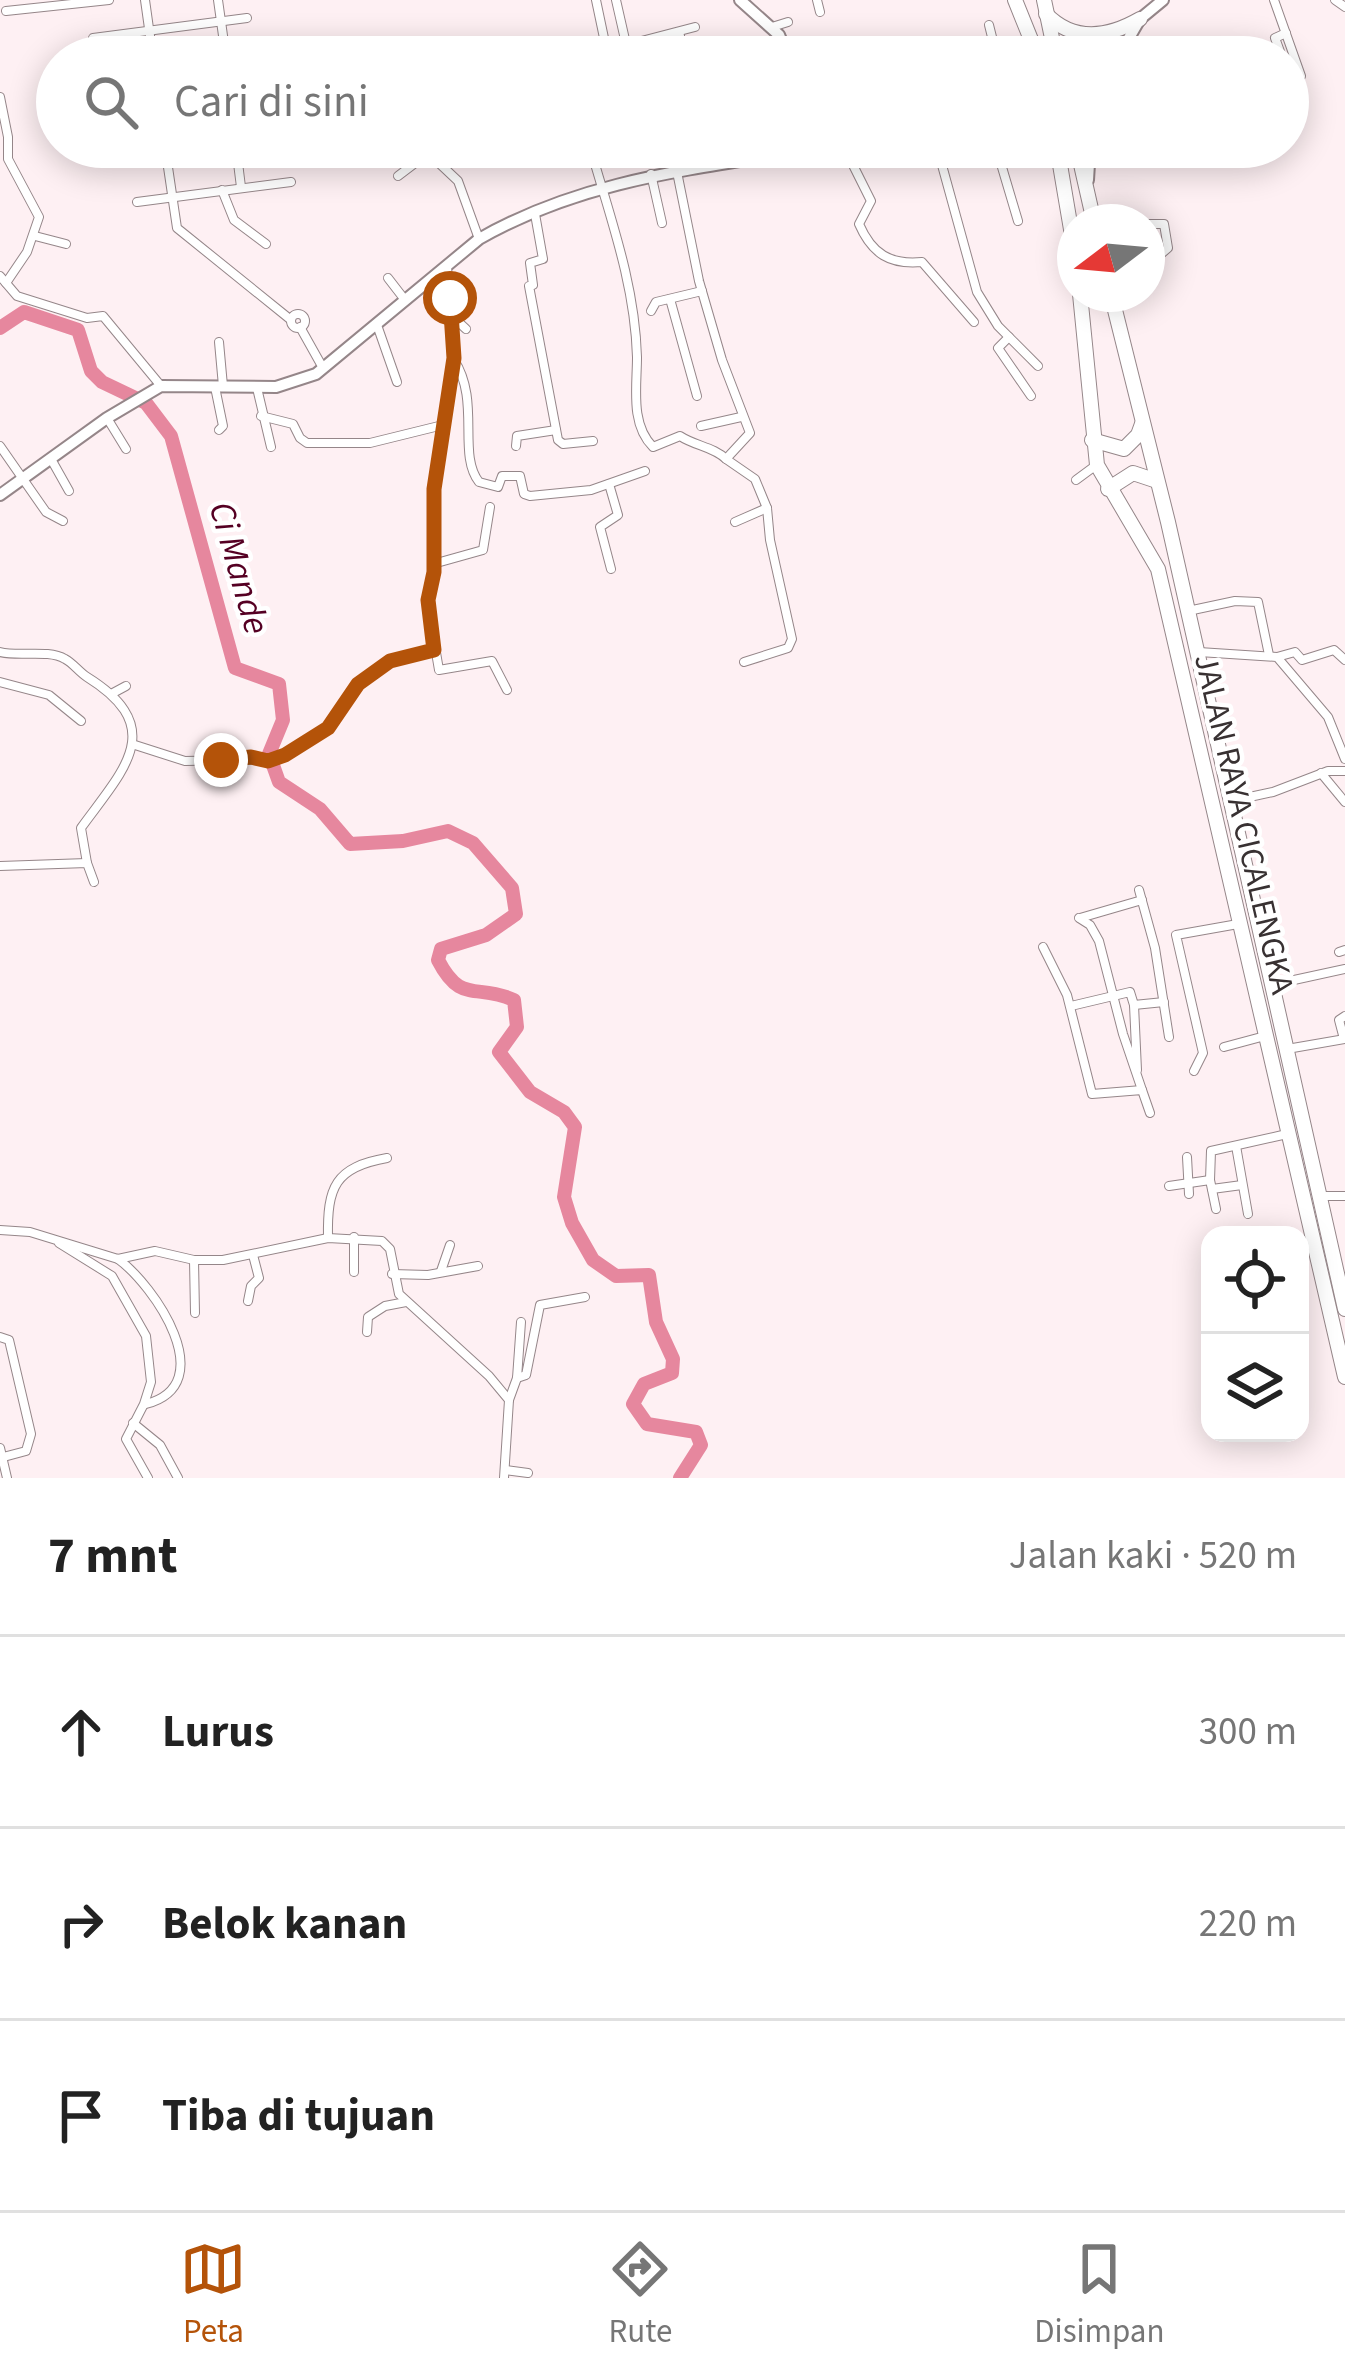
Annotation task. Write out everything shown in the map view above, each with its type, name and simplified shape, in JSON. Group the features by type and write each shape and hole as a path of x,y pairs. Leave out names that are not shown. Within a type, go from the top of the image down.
{"highway":[{"path":"1015,0 1030,36"},
{"path":"1045,7 1065,31 1083,34 1116,31 1140,19"},
{"path":"1061,168 1067,204"},
{"path":"1082,168 1090,204"},
{"name":"JALAN RAYA CICALENGKA","path":"1081,312 1097,465 1158,568 1345,1377"},
{"name":"JALAN RAYA CICALENGKA","path":"1115,312 1345,1309"},
{"path":"1092,440 1114,449 1126,448 1142,424"},
{"path":"1108,489 1133,472 1154,480"}],"main road":[{"path":"740,0 777,36"},
{"path":"1130,36 1140,19 1163,0"},
{"path":"0,495 107,418 161,386 290,384 324,369 479,239 602,187 689,168"},
{"path":"1087,192 1089,168"}],"street":[{"path":"6,11 109,0"},
{"path":"145,0 150,36"},
{"path":"218,0 222,36"},
{"path":"596,0 604,36"},
{"path":"616,0 624,36"},
{"path":"817,0 820,12"},
{"path":"1274,0 1286,36"},
{"path":"1335,0 1345,7"},
{"path":"109,36 247,18"},
{"path":"772,27 788,22"},
{"path":"989,25 992,36"},
{"path":"663,36 695,27"},
{"path":"679,32 680,36"},
{"path":"1278,36 1286,33"},
{"path":"0,97 10,165 38,217 35,236 3,279 28,301 78,316 106,318 161,386"},
{"path":"167,168 178,230 300,327 324,369"},
{"path":"239,168 241,188"},
{"path":"398,176 407,168"},
{"path":"443,168 458,181 479,239"},
{"path":"596,168 622,252 634,321 642,433 653,447 680,436 726,459 755,478 767,508 791,644 744,662"},
{"path":"855,168 870,195 870,206 859,224 873,249 897,263 939,257"},
{"path":"943,168 977,292 1009,338 1038,366"},
{"path":"1002,168 1018,221"},
{"path":"676,170 702,291 750,437 726,459"},
{"path":"651,174 662,223"},
{"path":"137,202 291,182"},
{"path":"222,190 234,220 266,244"},
{"path":"535,214 543,259 530,263 533,285 529,286 556,430 560,443 593,441"},
{"path":"35,236 65,244"},
{"path":"922,262 974,322"},
{"path":"447,267 454,358 434,489 434,564 428,612 442,672 491,661 507,690"},
{"path":"388,278 406,302"},
{"path":"651,310 652,304 702,291"},
{"path":"670,299 697,396"},
{"path":"452,316 466,329"},
{"path":"377,325 397,382"},
{"path":"1009,338 998,348 1031,396"},
{"path":"219,430 223,426 220,342"},
{"path":"454,358 469,398 469,462 479,482 497,487 503,476 520,476 526,496 576,492 646,471"},
{"path":"256,388 271,447"},
{"path":"261,416 290,422 307,442 370,443 443,425"},
{"path":"701,425 741,416"},
{"path":"107,418 126,449"},
{"path":"516,446 517,436 556,430"},
{"path":"0,446 46,512 63,521"},
{"path":"50,458 69,490"},
{"path":"1076,480 1097,465"},
{"path":"609,484 619,515 600,527 611,569"},
{"path":"434,564 483,550 490,507"},
{"path":"735,522 767,508"},
{"path":"1187,611 1235,601 1258,602 1273,656 1328,717 1345,759"},
{"path":"135,746 185,761 272,760 328,728 358,684 390,661 434,650"},
{"path":"1196,652 1273,656 1295,652 1302,660 1334,650 1345,659"},
{"path":"0,652 62,657 113,693 128,717 135,746 112,789 81,828 94,882"},
{"path":"0,682 50,695 81,721"},
{"path":"113,693 126,686"},
{"path":"1230,801 1264,795 1322,773 1345,771"},
{"path":"1322,773 1345,802"},
{"path":"0,866 87,863"},
{"path":"1150,1113 1096,934 1078,918 1140,895 1155,948 1169,1037"},
{"path":"1194,1071 1204,1053 1176,935 1240,923"},
{"path":"1043,947 1071,1006 1092,1094 1142,1090"},
{"path":"1271,986 1345,969"},
{"path":"1071,1006 1130,992 1136,1076"},
{"path":"1134,1005 1164,1002"},
{"path":"1285,1049 1344,1039 1340,1020 1345,1016"},
{"path":"1224,1047 1265,1036"},
{"path":"1216,1209 1211,1151 1288,1134"},
{"path":"1236,1146 1248,1214"},
{"path":"1187,1157 1189,1189"},
{"path":"328,1238 328,1206 343,1173 354,1165 387,1158"},
{"path":"1169,1186 1242,1185"},
{"path":"1318,1196 1345,1196"},
{"path":"0,1230 12,1228 118,1259 149,1287 166,1310 179,1352 170,1390 144,1404"},
{"path":"354,1237 354,1272"},
{"path":"118,1259 155,1251 194,1260 254,1255 328,1238 386,1242 397,1291 509,1400"},
{"path":"51,1239 112,1276 134,1310 151,1354 151,1382 126,1441 148,1478"},
{"path":"440,1273 450,1245"},
{"path":"248,1301 250,1286 259,1278 254,1255"},
{"path":"194,1260 195,1313"},
{"path":"392,1274 478,1266"},
{"path":"517,1378 526,1375 540,1305 585,1298"},
{"path":"367,1332 368,1317 385,1306 406,1302"},
{"path":"521,1322 517,1378 509,1400 505,1474 527,1473"},
{"path":"0,1337 9,1340 31,1434 26,1451 1,1455 8,1478"},
{"path":"133,1423 160,1444 178,1478"}],"waterway":[{"name":"Ci Mande","path":"0,328 24,312 78,330 91,371 102,382 146,403 171,436 235,668 279,684 283,720 269,754 279,782 320,809 350,844 403,841 448,831 473,843 512,888 516,914 486,935 441,949 438,960 462,988 514,1000 517,1027 499,1052 530,1092 564,1112 575,1127 564,1197 572,1223 593,1260 616,1276 649,1275 656,1322 673,1359 672,1373 644,1384 633,1404 647,1424 696,1432 701,1445 680,1478"}],"route":[{"path":"221,760 251,757 268,761 285,755 328,728 368,676 390,661 434,650 428,600 434,572 434,489 454,358 450,298"}]}
